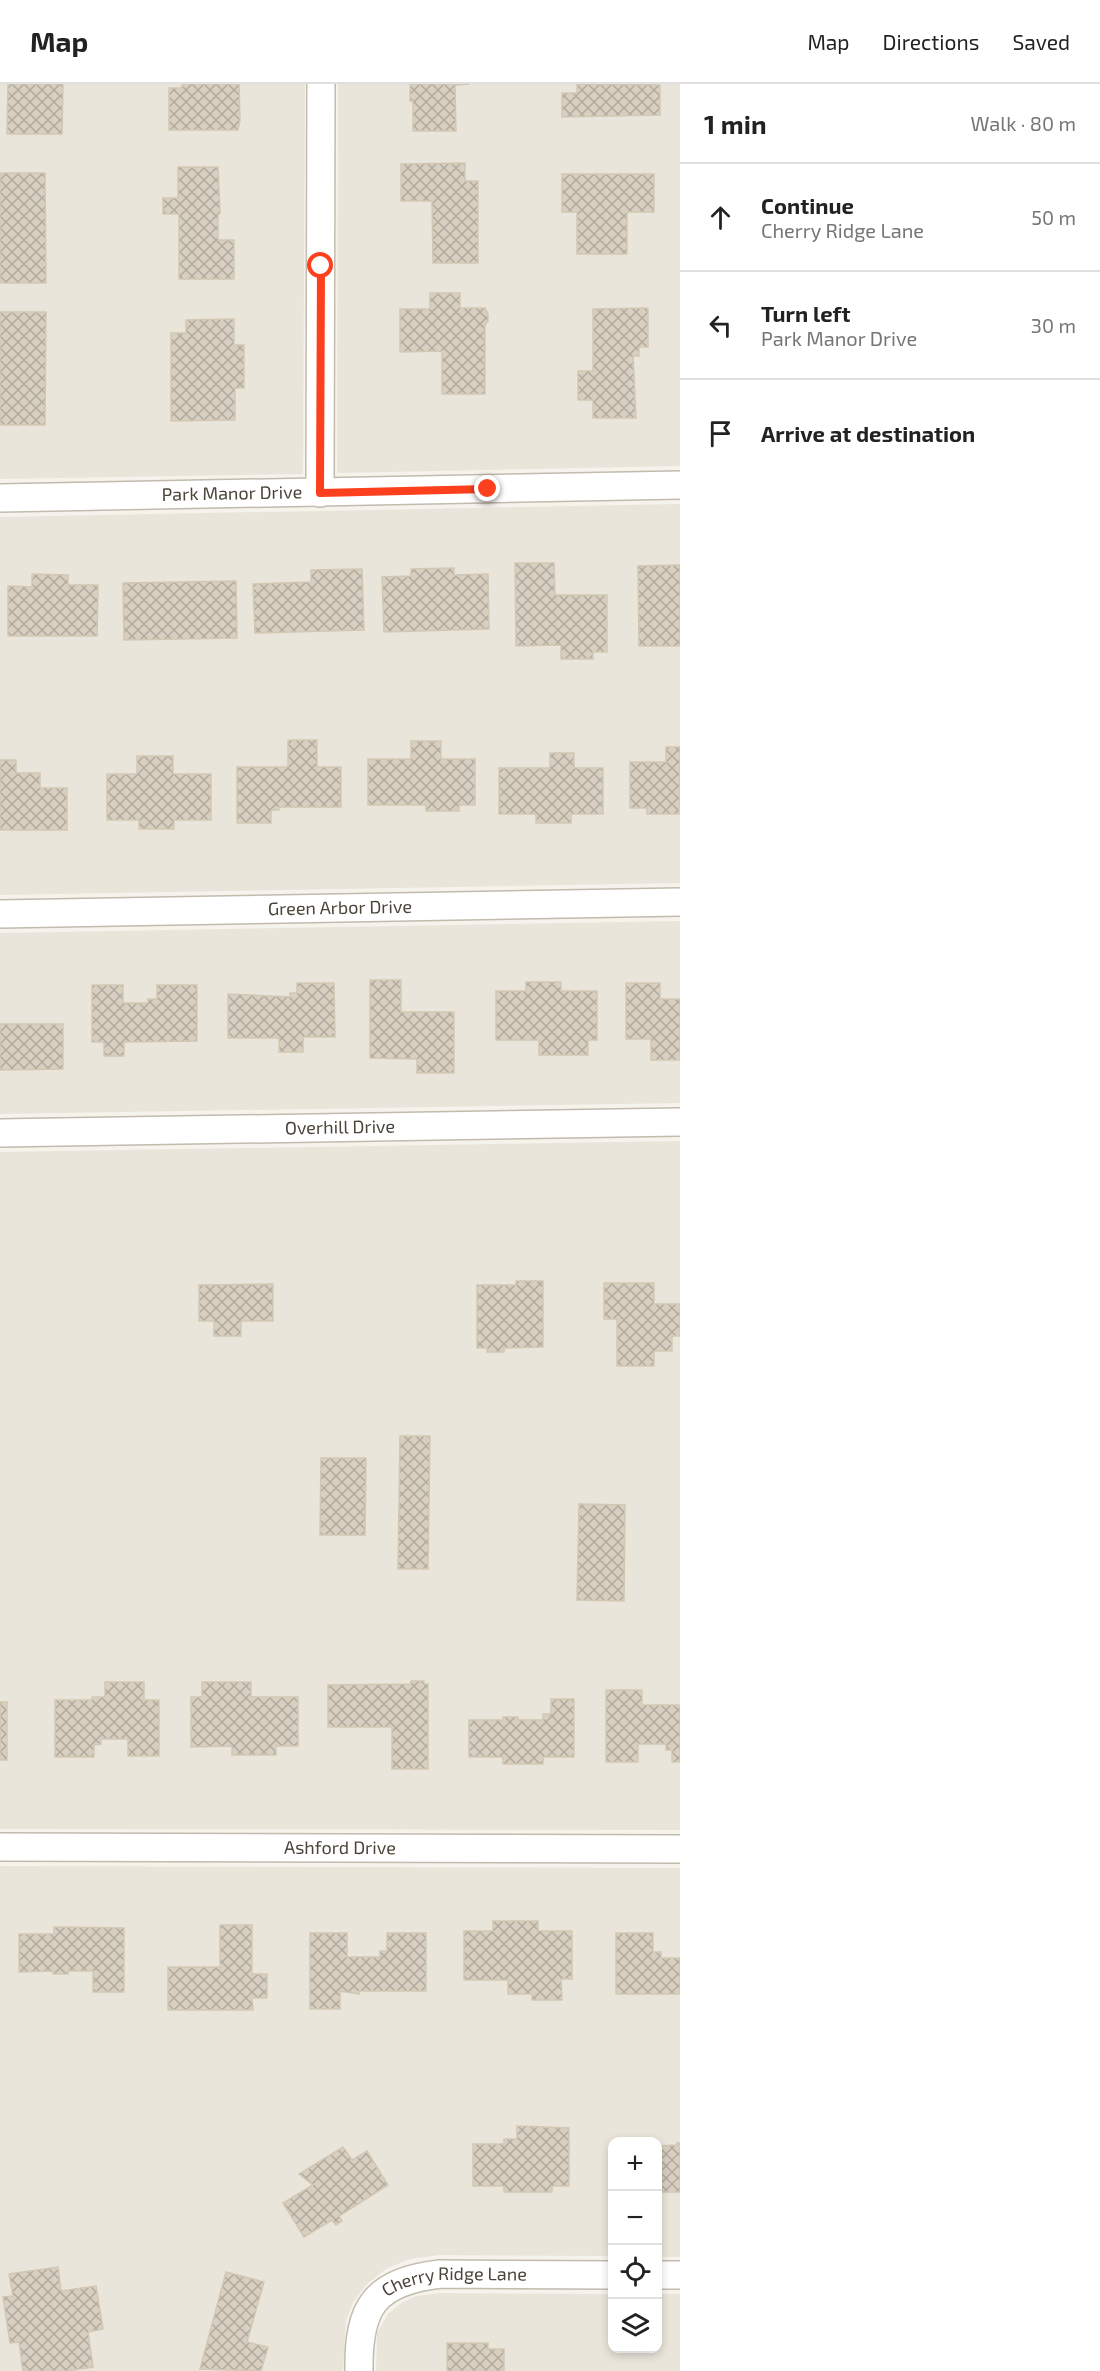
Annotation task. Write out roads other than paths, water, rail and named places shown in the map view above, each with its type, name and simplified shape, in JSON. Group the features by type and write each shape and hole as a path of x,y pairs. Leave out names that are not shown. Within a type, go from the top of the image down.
{"street":[{"path":"320,493 321,84"},
{"name":"Park Manor Drive","path":"0,498 680,485"},
{"name":"Green Arbor Drive","path":"0,914 680,902"},
{"name":"Overhill Drive","path":"0,1133 680,1122"},
{"name":"Ashford Drive","path":"0,1847 680,1849"},
{"name":"Cherry Ridge Lane","path":"359,2371 361,2328 367,2314 376,2300 393,2286 412,2278 440,2274 608,2275"},
{"path":"662,2275 680,2276"}]}
